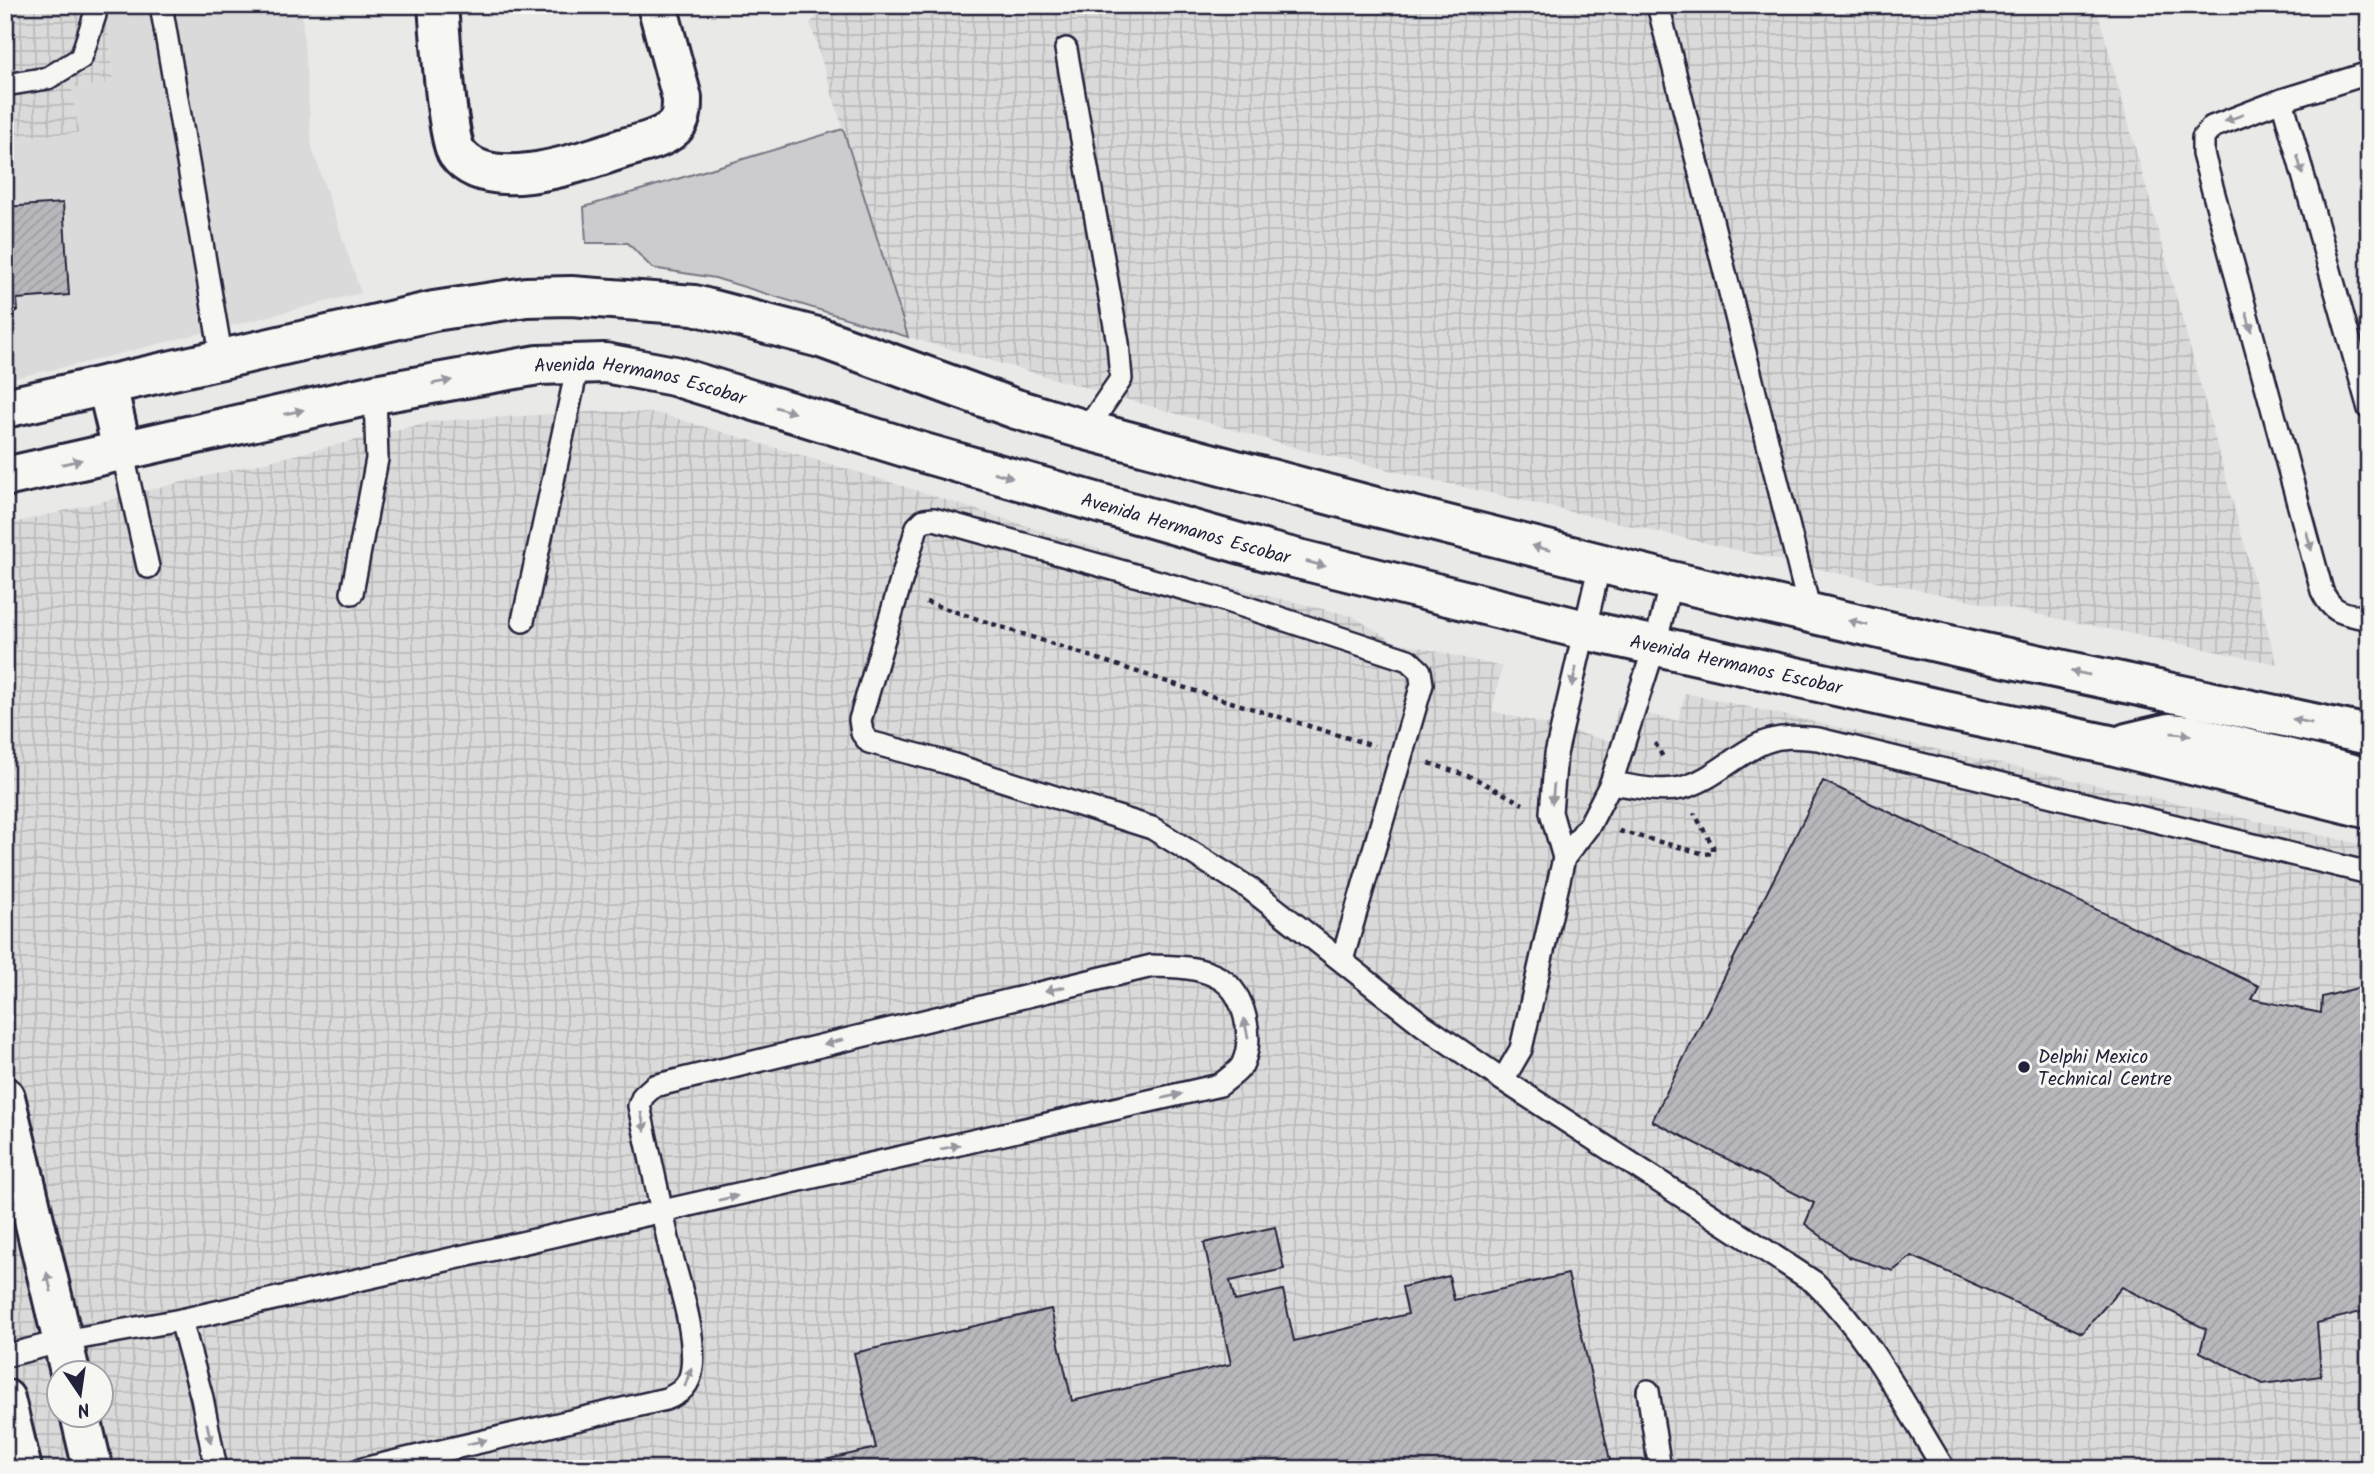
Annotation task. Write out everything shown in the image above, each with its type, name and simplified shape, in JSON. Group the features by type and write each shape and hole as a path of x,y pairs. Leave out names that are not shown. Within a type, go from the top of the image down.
{"main road":[{"path":"438,5 452,147 470,166 512,175 553,170 598,157 664,135 678,123 682,98 657,5"},
{"path":"5,408 434,312 526,297 571,296 694,305 821,338 1016,409 1086,430 1371,506 1671,581 2369,735"},
{"name":"Avenida Hermanos Escobar","path":"5,477 375,394 538,365 605,363 674,376 925,453 1270,552 1585,630 2115,746 2369,809"},
{"path":"107,385 122,450"},
{"path":"2115,746 2169,733 2190,735 2369,778"},
{"path":"5,1097 66,1357"},
{"path":"5,1399 22,1469"},
{"path":"83,1428 93,1469"}],"lane":[{"path":"5,85 48,78 81,58 95,15 94,5"},
{"path":"160,5 222,360"},
{"path":"1658,5 1810,612"},
{"path":"1066,49 1118,343 1121,379 1086,430"},
{"path":"2369,73 2281,100 2212,127 2203,138 2203,154 2322,591 2329,606 2369,619"},
{"path":"2281,100 2369,409"},
{"path":"523,621 578,364"},
{"path":"352,593 377,459 375,394"},
{"path":"122,450 148,567"},
{"path":"1342,960 1422,684 1420,671 1408,660 1224,600 934,519 924,520 917,527 860,720 862,733 869,742 987,775 1152,828 1249,888 1423,1025 1814,1282 1859,1330 1944,1469"},
{"path":"1564,858 1551,812 1556,754 1600,563"},
{"path":"1503,1080 1521,1049 1564,858 1590,824 1611,783 1655,645 1671,581"},
{"path":"1611,783 1650,789 1680,788 1711,776 1761,743 1789,736 1818,739 2369,873"},
{"path":"5,1356 66,1357 181,1320 662,1213 1220,1085 1243,1064 1249,1036 1237,995 1222,980 1194,968 1152,966 654,1086 643,1096 639,1106 662,1213 692,1347 692,1371 685,1387 679,1394 666,1399 363,1469"},
{"path":"181,1320 202,1398 216,1469"},
{"path":"1648,1391 1660,1469"}],"path":[{"path":"897,592 1195,691 1474,778 1518,803 1551,812"},
{"path":"1590,824 1705,854 1713,853"}],"shaded area":[{"path":"5,5 106,5 113,82 72,88 79,133 5,138"},
{"path":"106,5 301,5 312,148 361,293 5,380 5,138 79,133 72,88 113,81"},
{"path":"830,5 2096,5 2277,664 1823,570 1307,451 908,337 810,23"},
{"path":"843,129 908,337 715,278 652,268 628,243 586,243 584,207"},
{"path":"606,411 661,414 874,477 1174,573 1352,616 1393,641 1502,667 1492,711 1610,741 1618,707 1678,721 1685,693 2369,846 2369,1469 5,1469 5,525 435,421"}],"building":[{"path":"63,203 69,295 17,299 18,311 5,312 5,207"},
{"name":"Delphi Mexico Technical Centre","path":"1823,781 2259,986 2252,999 2321,1013 2322,997 2369,985 2369,1310 2317,1323 2321,1376 2263,1384 2200,1352 2206,1329 2122,1287 2082,1333 1912,1256 1893,1271 1849,1257 1805,1224 1814,1203 1652,1121"},
{"path":"1275,1227 1284,1269 1230,1281 1235,1301 1283,1290 1294,1341 1408,1314 1402,1287 1449,1276 1454,1300 1568,1274 1612,1469 787,1469 876,1448 854,1353 1051,1309 1072,1401 1231,1364 1204,1243"}],"place":[{"name":"Delphi Mexico Technical Centre","path":"2024,1067"}]}
